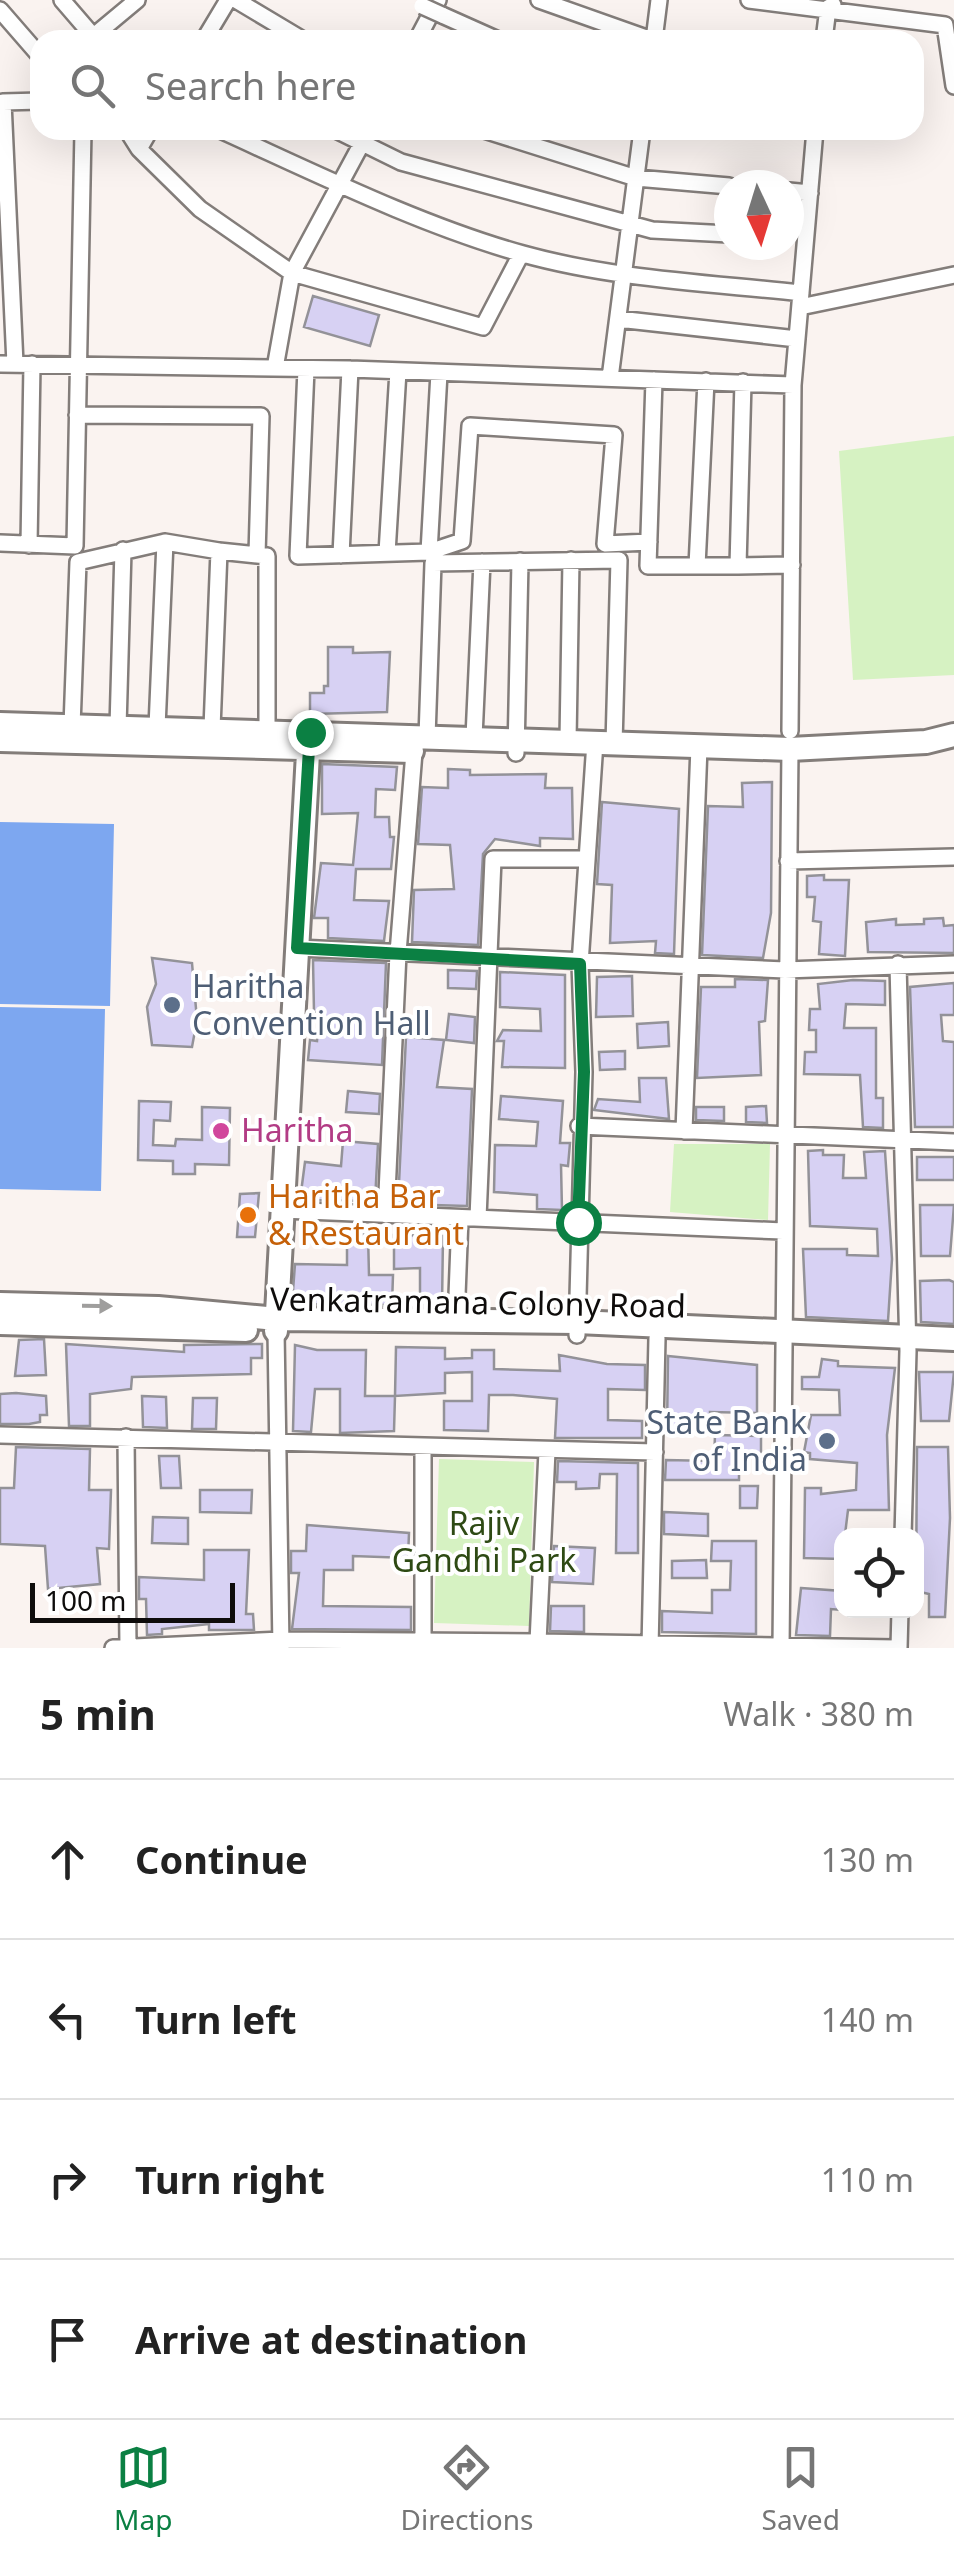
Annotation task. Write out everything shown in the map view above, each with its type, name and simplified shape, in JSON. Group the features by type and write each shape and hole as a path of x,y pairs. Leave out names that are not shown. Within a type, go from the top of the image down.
{"street":[{"path":"62,0 85,30"},
{"path":"101,30 137,0"},
{"path":"210,30 228,0"},
{"path":"236,0 286,30"},
{"path":"539,0 624,30"},
{"path":"654,30 659,0"},
{"path":"749,0 834,4 945,25 954,86"},
{"path":"827,30 834,4"},
{"path":"419,30 428,5 478,30"},
{"path":"0,10 30,44"},
{"path":"30,100 2,94 7,364 350,369 793,385"},
{"path":"0,544 75,546 83,140"},
{"path":"133,140 200,209 292,273 483,327 521,254"},
{"path":"139,149 144,140"},
{"path":"242,140 340,184 521,254 624,274 801,300 954,275"},
{"path":"275,368 292,273 363,140"},
{"path":"371,140 402,162 652,230 714,233"},
{"path":"516,140 636,178 714,185"},
{"path":"610,378 641,140"},
{"path":"804,215 814,140"},
{"path":"804,193 810,193"},
{"path":"781,1646 785,970 793,385 801,300 799,260"},
{"path":"618,319 797,339"},
{"path":"29,545 32,364"},
{"path":"306,369 298,556 429,552 462,541 470,426 614,435 605,544 649,542"},
{"path":"340,555 350,369"},
{"path":"387,553 398,371"},
{"path":"429,552 439,373"},
{"path":"654,380 648,566 792,565"},
{"path":"697,566 706,381"},
{"path":"738,566 743,382"},
{"path":"77,415 261,416 257,555"},
{"path":"72,726 78,562 165,542 267,556 268,731"},
{"path":"158,727 165,542"},
{"path":"118,727 123,550"},
{"path":"212,728 220,551"},
{"path":"568,740 570,560"},
{"path":"386,1214 398,953 421,744 433,563 619,560 601,747 585,860 580,964 584,1072 579,1126 577,1329"},
{"path":"517,746 520,561"},
{"path":"474,737 482,562"},
{"path":"0,724 268,731 309,741"},
{"path":"873,752 954,736"},
{"path":"421,744 474,737 517,746 568,740 601,747"},
{"path":"0,740 601,747 699,755 790,748 815,755 954,750"},
{"path":"281,1644 275,1440 277,1325 309,741"},
{"path":"684,1131 699,755"},
{"path":"788,862 954,857"},
{"path":"478,1218 493,859 585,860"},
{"path":"297,948 580,964 785,970 954,964"},
{"path":"898,964 908,1343 902,1528"},
{"path":"579,1126 954,1142"},
{"path":"282,1210 783,1231"},
{"path":"456,1321 460,1218"},
{"path":"0,1304 158,1308 277,1325 456,1321 785,1338"},
{"name":"Venkatramana Colony Road","path":"0,1323 577,1329 657,1338 908,1343 954,1354"},
{"path":"650,1644 657,1338"},
{"path":"908,1343 954,1339"},
{"path":"0,1435 655,1452"},
{"path":"126,1438 128,1648"},
{"path":"422,1644 423,1448"},
{"path":"538,1642 547,1450"},
{"path":"113,1648 538,1642 898,1648 900,1618"}],"green space":[{"path":"954,436 954,675 853,680 839,451"},
{"path":"674,1144 770,1144 768,1220 670,1212"},
{"name":"Rajiv Gandhi Park","path":"439,1459 534,1462 529,1626 434,1623"}],"water":[{"path":"0,822 114,824 110,1006 0,1004"},
{"path":"0,1007 105,1009 101,1191 0,1189"}],"building":[{"path":"313,296 379,315 370,346 304,327"},
{"path":"328,647 353,647 353,653 390,652 387,712 310,714 310,693 324,693 324,686 328,686"},
{"path":"322,764 397,767 395,790 376,789 375,817 389,817 390,837 394,837 391,869 356,869 354,900 389,901 384,941 328,938 328,918 314,918 321,863 353,865 358,813 322,814"},
{"path":"448,769 470,770 470,775 546,774 545,788 572,788 573,839 540,838 540,846 495,839 483,854 478,945 412,942 414,890 454,889 450,845 418,844 422,787 448,788"},
{"path":"772,782 771,913 763,958 702,955 708,806 743,807 742,783"},
{"path":"602,802 679,809 674,954 655,953 656,941 610,943 612,885 597,884"},
{"path":"824,875 824,880 849,880 845,956 819,954 821,922 813,921 815,897 807,897 807,876"},
{"path":"943,918 944,926 954,925 954,953 868,952 866,922 896,919 896,925 924,924 924,919"},
{"name":"Haritha Convention Hall","path":"152,958 192,963 197,1020 192,1047 152,1045 147,1007 156,984"},
{"path":"313,960 386,963 382,1065 308,1060 310,1040 317,1041 319,1013 314,1012"},
{"path":"448,970 477,971 476,989 448,988"},
{"path":"500,972 565,975 565,1068 502,1067 504,1041 497,1041 503,1030 541,1031 540,1009 500,1007"},
{"path":"632,976 633,1016 596,1017 597,977"},
{"path":"735,979 768,980 765,1021 759,1022 761,1075 697,1078 701,987 735,987"},
{"path":"885,981 885,1005 846,1004 844,1028 876,1028 876,1098 883,1098 883,1128 863,1127 860,1075 804,1074 805,1052 816,1052 816,1030 809,1030 810,1009 820,1009 818,984"},
{"path":"954,983 954,1015 941,1015 943,1041 954,1042 954,1127 915,1127 910,987"},
{"path":"449,1014 475,1017 474,1043 446,1040"},
{"path":"668,1022 669,1046 638,1048 637,1024"},
{"path":"406,1037 444,1040 437,1087 472,1089 467,1206 398,1204"},
{"path":"625,1051 625,1069 600,1070 599,1052"},
{"path":"639,1078 666,1078 669,1119 594,1110 598,1099 640,1102"},
{"path":"348,1091 380,1094 379,1114 346,1112"},
{"path":"501,1096 563,1101 560,1143 570,1143 568,1166 561,1165 562,1210 537,1209 537,1195 494,1192 495,1145 536,1146 538,1122 499,1119"},
{"name":"Haritha","path":"139,1101 171,1102 170,1121 154,1120 153,1145 175,1146 176,1139 202,1140 202,1107 230,1108 229,1165 195,1164 195,1174 173,1174 173,1161 138,1160"},
{"path":"766,1106 767,1123 746,1122 746,1107"},
{"path":"696,1107 724,1107 724,1121 696,1120"},
{"path":"343,1141 378,1144 375,1201 300,1200 305,1162 341,1166"},
{"path":"823,1150 823,1155 844,1155 843,1178 866,1178 864,1152 885,1151 892,1259 888,1321 806,1317 803,1249 847,1249 847,1255 878,1256 877,1229 810,1226 808,1151"},
{"path":"917,1157 954,1157 954,1180 917,1180"},
{"name":"Haritha Bar & Restaurant","path":"259,1193 255,1237 237,1237 240,1194"},
{"path":"920,1205 954,1205 950,1256 921,1256"},
{"path":"368,1234 369,1275 393,1275 392,1305 292,1304 295,1264 347,1265 347,1235"},
{"path":"394,1235 443,1236 442,1306 420,1305 420,1268 394,1269"},
{"path":"920,1281 954,1282 954,1324 921,1322"},
{"path":"44,1339 46,1375 15,1376 19,1340"},
{"path":"66,1344 184,1352 184,1345 262,1344 262,1358 251,1358 251,1374 132,1377 131,1389 90,1394 90,1426 69,1426"},
{"path":"295,1345 317,1350 366,1350 365,1396 395,1396 394,1431 340,1433 340,1389 315,1389 311,1432 293,1431"},
{"path":"396,1347 445,1348 445,1359 472,1358 472,1350 494,1350 494,1369 560,1371 559,1355 607,1364 645,1365 645,1390 608,1389 608,1420 642,1421 642,1438 555,1438 557,1399 513,1395 489,1395 488,1431 444,1430 444,1401 472,1401 472,1372 445,1373 445,1393 395,1396"},
{"path":"668,1356 757,1365 757,1413 710,1412 710,1432 667,1431"},
{"path":"822,1359 838,1361 838,1366 895,1368 887,1435 889,1510 848,1510 846,1528 834,1528 834,1559 804,1558 805,1488 821,1488 821,1494 856,1490 857,1463 810,1459 810,1453 804,1452 811,1415 840,1415 839,1390 802,1389 802,1377 819,1377"},
{"path":"919,1372 954,1372 949,1421 921,1421"},
{"path":"0,1394 46,1396 47,1415 40,1415 40,1422 0,1424"},
{"path":"142,1396 166,1397 167,1428 143,1427"},
{"path":"193,1398 217,1398 216,1429 192,1429"},
{"path":"715,1435 761,1436 761,1458 739,1458 739,1480 665,1480 666,1460 714,1461"},
{"path":"16,1447 90,1449 89,1490 111,1490 109,1549 97,1548 100,1584 48,1589 45,1546 0,1544 0,1488 14,1488"},
{"path":"917,1447 948,1447 950,1518 945,1617 929,1617 929,1594 924,1593 924,1528 916,1528"},
{"path":"159,1456 179,1456 181,1488 161,1488"},
{"path":"558,1461 638,1463 638,1553 616,1553 617,1474 600,1474 599,1488 576,1489 576,1482 557,1482"},
{"path":"740,1486 758,1486 757,1508 740,1508"},
{"path":"200,1490 252,1490 251,1513 200,1512"},
{"path":"664,1512 708,1514 708,1536 664,1534"},
{"path":"153,1517 188,1518 188,1544 152,1543"},
{"path":"307,1525 409,1533 408,1558 353,1556 353,1570 324,1570 323,1606 411,1607 411,1630 292,1629 299,1573 291,1573 291,1551 306,1551"},
{"path":"712,1541 756,1541 756,1634 662,1632 662,1611 712,1613 712,1590 730,1590 731,1561 711,1561"},
{"path":"554,1546 595,1548 593,1584 552,1582"},
{"path":"204,1550 249,1550 246,1614 253,1614 254,1630 209,1630 209,1624 162,1629 162,1634 147,1635 146,1599 139,1599 139,1577 204,1580"},
{"path":"706,1560 707,1578 672,1578 672,1561"},
{"path":"801,1588 834,1590 830,1636 796,1635"},
{"path":"551,1606 584,1606 584,1632 550,1631"}],"place":[{"name":"Haritha Convention Hall","path":"172,1005"},
{"name":"Haritha","path":"221,1131"},
{"name":"Haritha Bar & Restaurant","path":"248,1215"},
{"name":"State Bank of India","path":"827,1441"}],"route":[{"path":"310,732 297,948 580,964 584,1072 578,1222"}]}
